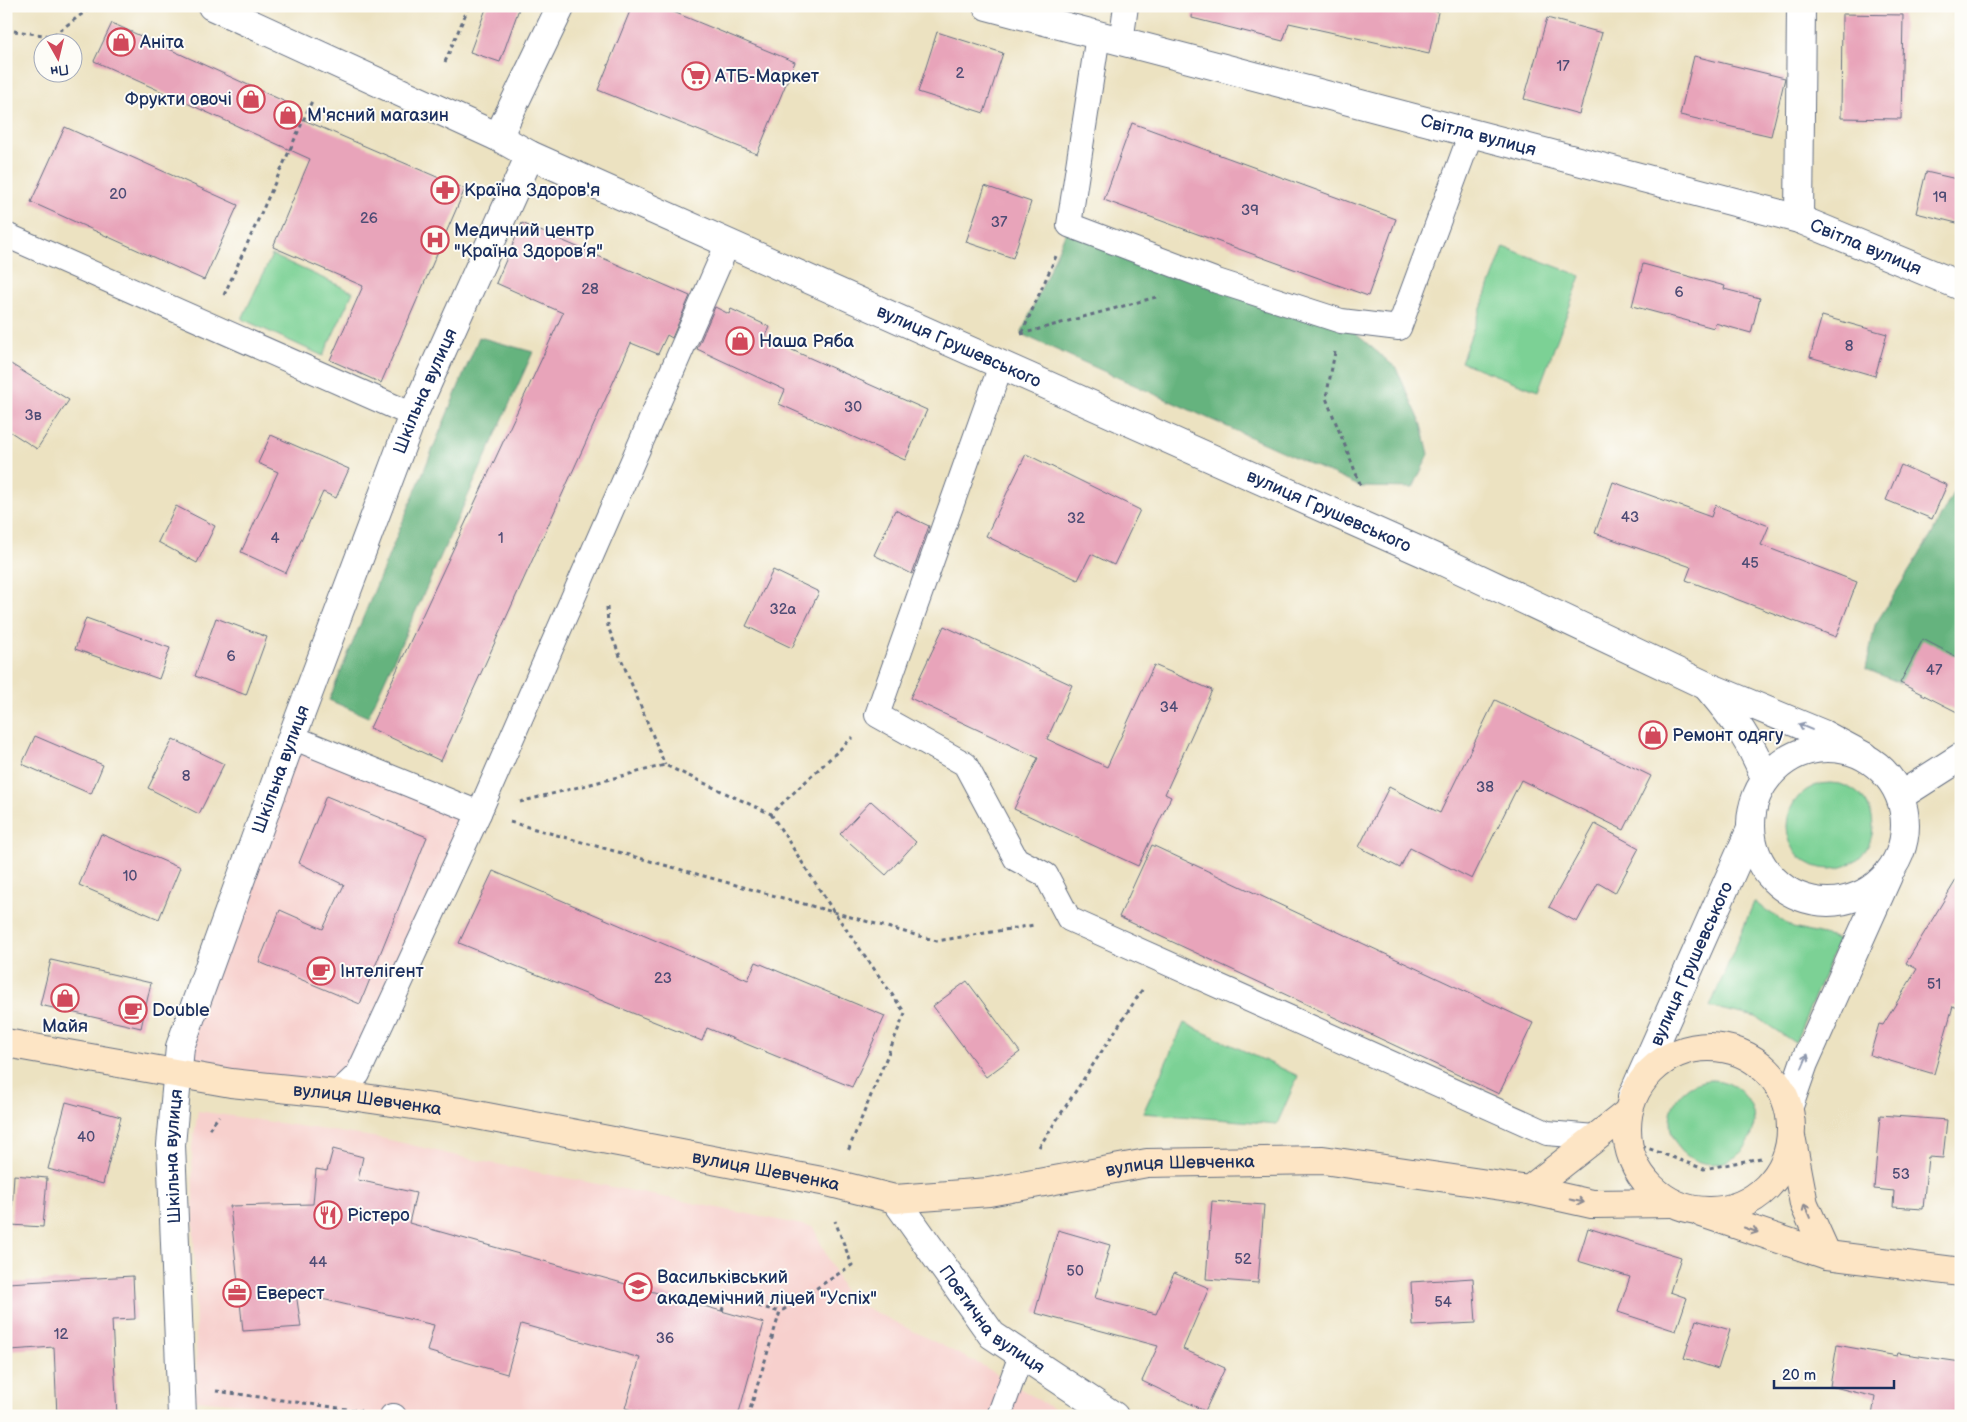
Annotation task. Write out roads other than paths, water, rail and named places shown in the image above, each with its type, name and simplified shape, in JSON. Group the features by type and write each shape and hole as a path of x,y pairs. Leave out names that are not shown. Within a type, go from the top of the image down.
{"main road":[{"name":"вулиця Шевченка","path":"6,1043 231,1083 337,1094 461,1112 828,1182 895,1199 989,1192 1148,1163 1323,1160 1529,1190 1592,1204 1681,1205 1827,1256 1961,1272"},
{"path":"1529,1190 1595,1138 1630,1105 1648,1072 1671,1055 1699,1046 1728,1048 1755,1060 1776,1080 1789,1106 1789,1144 1804,1204 1827,1256"},
{"path":"1630,1105 1628,1140 1635,1166 1644,1180 1658,1193 1681,1205 1724,1209 1742,1204 1770,1184 1781,1169 1789,1144"}],"street":[{"name":"вулиця Грушевського","path":"212,6 498,137 530,155 1440,560 1707,686 1824,734 1864,756"},
{"path":"498,137 561,6"},
{"name":"Світла вулиця","path":"988,6 1799,219 1961,286"},
{"path":"1799,219 1801,6"},
{"name":"Шкільна вулиця","path":"181,1404 171,1145 180,1047 292,737 413,415 530,155"},
{"name":"вулиця Грушевського","path":"1707,686 1742,731 1757,756 1765,779"},
{"path":"1789,1106 1804,1063 1902,847 1906,822 1900,796 1886,773 1864,756 1838,748 1811,749 1786,760 1765,779 1754,803 1750,829 1757,855 1772,878 1794,894 1819,902 1846,900 1871,889 1891,870"},
{"path":"1900,796 1961,757"},
{"name":"вулиця Грушевського","path":"1630,1105 1750,829"},
{"name":"Поетична вулиця","path":"895,1199 992,1335 1114,1416"}],"lane":[{"path":"1126,6 1109,38 1069,226 1216,281 1341,321 1399,328 1471,134"},
{"path":"6,235 413,415"},
{"path":"337,1094 358,1074 479,812 728,243"},
{"path":"1001,365 877,715 965,764 1016,859 1046,875 1069,919 1547,1134 1595,1138"},
{"path":"292,737 479,812"},
{"path":"999,1416 1021,1355"}],"place":[{"name":"Аніта","path":"121,42"},
{"name":"АТБ-Маркет","path":"696,76"},
{"name":"Фрукти овочі","path":"251,99"},
{"name":"М'ясний магазин","path":"288,115"},
{"name":"Країна Здоров'я","path":"445,190"},
{"name":"Медичний центр \"Країна Здоров’я\"","path":"435,240"},
{"name":"Наша Ряба","path":"740,341"},
{"name":"Ремонт одягу","path":"1653,735"},
{"name":"Інтелігент","path":"321,971"},
{"name":"Майя","path":"65,998"},
{"name":"Double","path":"133,1010"},
{"name":"Рістеро","path":"328,1215"},
{"name":"Васильківський академічний ліцей \"Успіх\"","path":"638,1287"},
{"name":"Еверест","path":"237,1293"}]}
